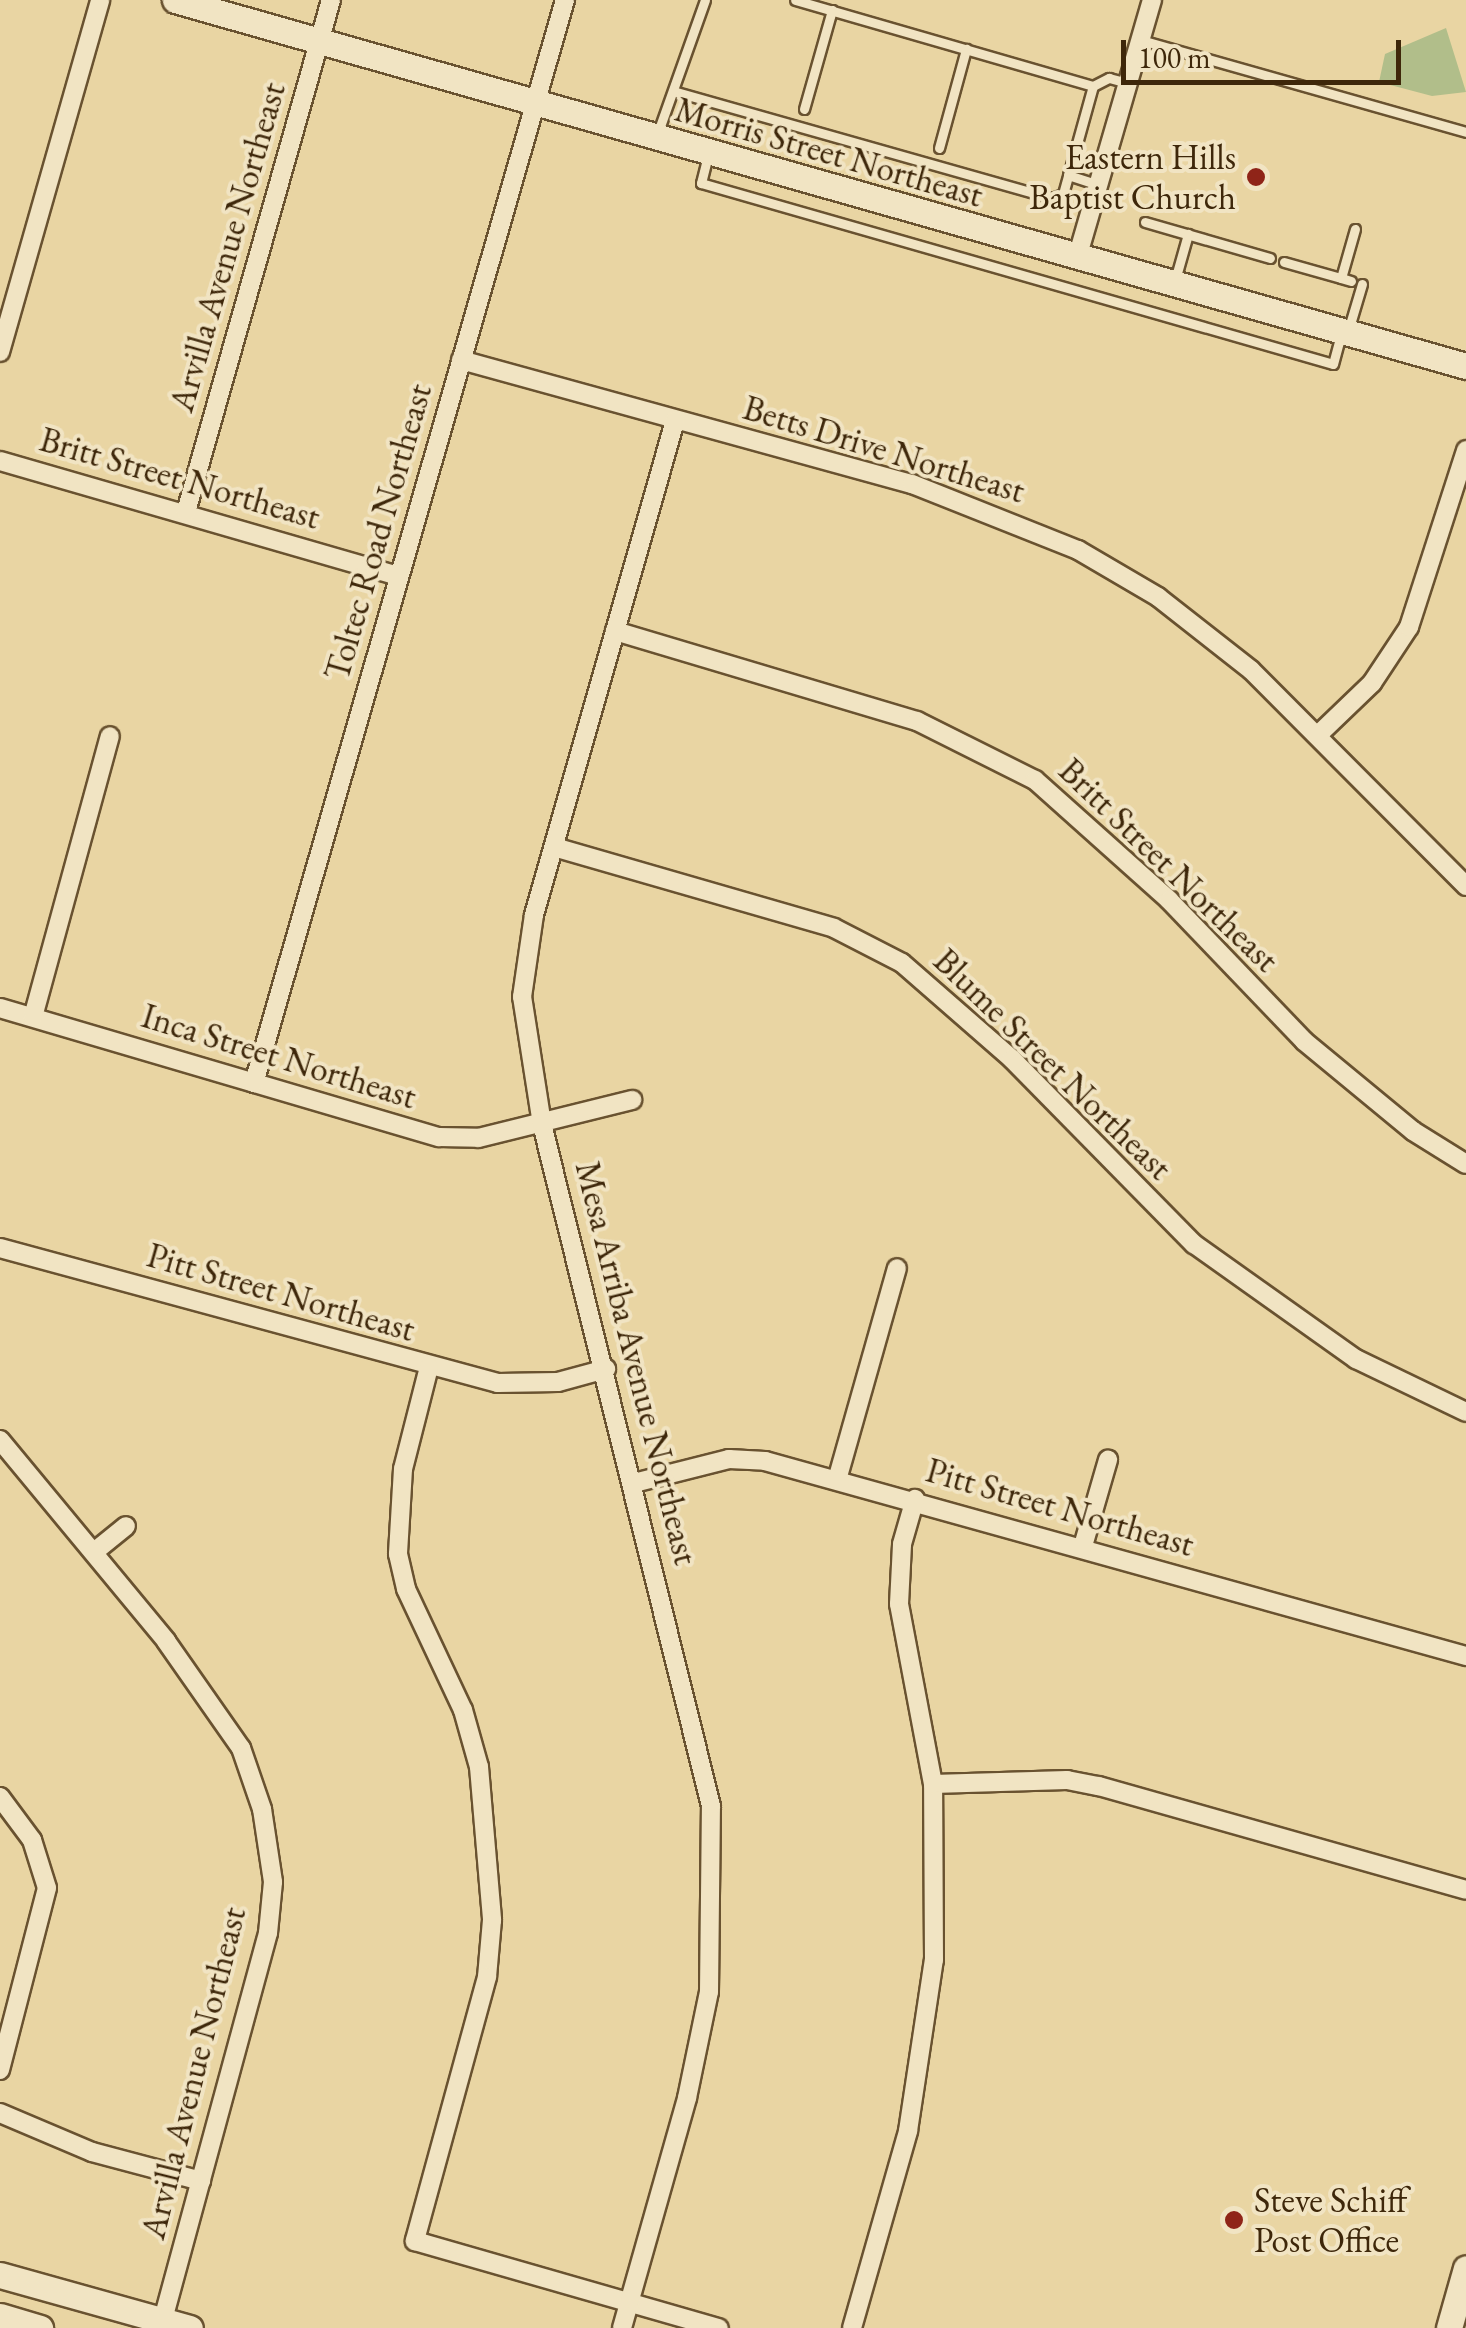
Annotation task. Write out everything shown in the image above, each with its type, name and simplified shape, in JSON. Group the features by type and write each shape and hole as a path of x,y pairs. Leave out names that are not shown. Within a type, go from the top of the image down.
{"street":[{"path":"0,352 100,0"},
{"name":"Morris Street Northeast","path":"175,0 1466,366"},
{"name":"Arvilla Avenue Northeast","path":"186,512 331,0"},
{"name":"Toltec Road Northeast","path":"254,1082 565,0"},
{"path":"1077,258 1152,0"},
{"name":"Betts Drive Northeast","path":"460,360 912,484 1051,536 1158,597 1318,734 1466,886"},
{"name":"Mesa Arriba Avenue Northeast","path":"622,2328 698,2055 714,1932 711,1806 606,1369 542,1124 522,997 534,915 675,421"},
{"path":"1318,734 1372,683 1408,627 1466,450"},
{"name":"Britt Street Northeast","path":"0,461 399,576"},
{"name":"Britt Street Northeast","path":"615,631 917,721 1035,780 1169,900 1304,1041 1386,1111 1466,1164"},
{"path":"34,1017 110,736"},
{"name":"Blume Street Northeast","path":"554,847 834,928 902,963 1012,1059 1208,1256 1356,1359 1466,1412"},
{"name":"Inca Street Northeast","path":"0,1008 439,1137 478,1138 632,1100"},
{"name":"Pitt Street Northeast","path":"0,1248 428,1367 528,1384 606,1369"},
{"path":"837,1480 897,1268"},
{"path":"428,1367 402,1469 398,1554 479,1767 492,1920 488,1977 415,2241 719,2328"},
{"name":"Arvilla Avenue Northeast","path":"0,1440 94,1552 241,1748 262,1809 273,1882 268,1933 162,2324"},
{"name":"Pitt Street Northeast","path":"634,1482 746,1458 915,1499 1466,1656"},
{"path":"1083,1546 1108,1460"},
{"path":"852,2328 922,2059 934,1960 933,1784 899,1604 902,1544 915,1499"},
{"path":"94,1552 126,1526"},
{"path":"933,1784 1083,1783 1466,1890"},
{"path":"0,1796 32,1840 47,1888 0,2070"},
{"path":"0,2113 92,2152 201,2181"},
{"path":"1449,2328 1466,2268"},
{"path":"0,2274 162,2324 190,2328"},
{"path":"0,2316 40,2328"}],"lane":[{"path":"656,139 706,0"},
{"path":"795,0 1094,86 1109,78 1128,82"},
{"path":"804,110 832,10"},
{"path":"1140,40 1466,132"},
{"path":"940,148 966,49"},
{"path":"673,91 1052,198 1063,194 1094,86"},
{"path":"708,154 700,183 1333,364 1362,284"},
{"path":"1068,176 1098,184"},
{"path":"1145,222 1270,258"},
{"path":"1284,262 1346,279 1355,229"},
{"path":"1173,285 1188,234"}],"green space":[{"path":"1446,28 1466,92 1432,96 1379,82 1385,54"}],"place":[{"name":"Eastern Hills Baptist Church","path":"1256,177"},
{"name":"Steve Schiff Post Office","path":"1234,2220"}]}
